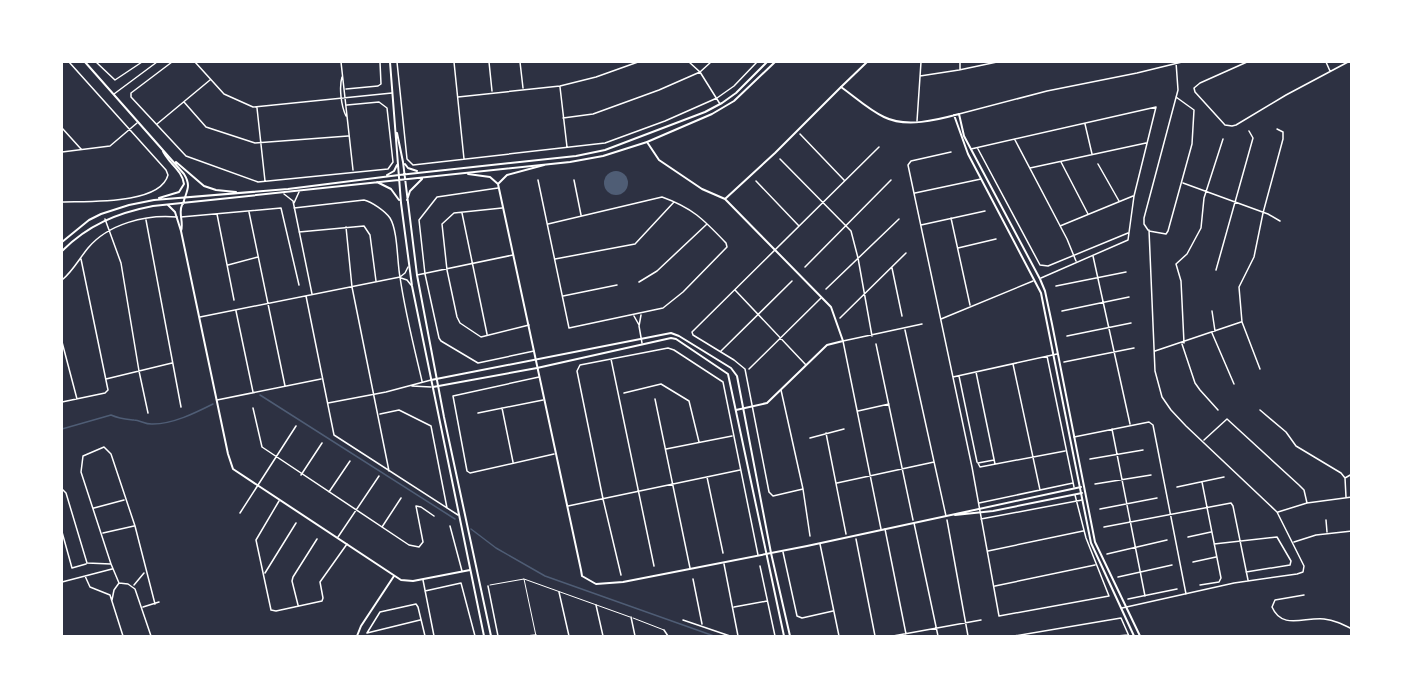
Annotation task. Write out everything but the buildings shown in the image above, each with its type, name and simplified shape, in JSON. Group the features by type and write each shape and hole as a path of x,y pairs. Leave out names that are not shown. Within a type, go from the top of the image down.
{"main road":[{"path":"85,62 161,147 204,186 216,190 245,192"},
{"path":"390,62 397,133 403,162 417,275 491,636"},
{"path":"154,200 576,156 604,150 655,132 720,104 736,93 767,62"},
{"path":"62,251 76,236 105,219 133,210 603,156 647,141 728,106 775,62"},
{"path":"725,199 867,62"},
{"path":"841,87 885,118 917,122 959,114 963,132 971,149 1045,291 1083,493 1095,542 1140,636"},
{"path":"954,115 967,150 1041,293 1082,487"},
{"path":"647,141 649,136 655,132"},
{"path":"397,133 395,140 408,266 484,636"},
{"path":"647,141 659,160 702,189 725,199 776,250 831,307 843,341 827,345 767,403 736,410"},
{"path":"62,242 89,220 101,214 179,192 184,184 182,175 164,155 161,147"},
{"path":"174,160 189,183 189,190 180,210 183,226 181,231"},
{"path":"384,177 394,171 398,162"},
{"path":"403,162 412,170 422,172"},
{"path":"499,186 507,175 548,164"},
{"path":"463,173 490,177 499,186 582,576 588,581 604,585 759,556 914,522 946,519 979,508 1082,487"},
{"path":"407,202 410,191 424,177"},
{"path":"377,182 391,189 401,202"},
{"path":"168,205 175,212 181,231 231,465 236,472 394,576 407,581 470,570"},
{"path":"431,380 675,334 731,368 737,376 771,553 790,636"},
{"path":"432,387 537,368 666,339 676,339 728,374 784,636"},
{"path":"954,515 980,513 1083,493"},
{"path":"1083,493 1091,543 1134,636"},
{"path":"357,636 361,626 394,576"}],"street":[{"path":"62,202 130,198 153,192 166,182 168,175 69,62"},
{"path":"96,62 115,81 142,62"},
{"path":"113,94 157,62"},
{"path":"172,62 130,95 186,156 258,182 388,169 393,162 387,108 379,102 347,105"},
{"path":"195,62 224,94 257,107 393,93"},
{"path":"256,62 266,62"},
{"path":"341,62 353,171"},
{"path":"345,90 381,84 380,62"},
{"path":"397,62 407,159 413,165 605,143 665,121 717,98 734,86 757,62"},
{"path":"454,62 464,160"},
{"path":"489,62 492,92"},
{"path":"520,62 523,89"},
{"path":"458,97 560,86 596,77 638,62"},
{"path":"689,62 700,72 720,104"},
{"path":"564,117 593,114 700,72 711,62"},
{"path":"917,122 921,62"},
{"path":"960,62 960,70"},
{"path":"920,76 997,62"},
{"path":"1176,62 1179,82 1176,97 1144,218 1144,224 1149,230 1166,234 1192,144 1195,112 1192,107 1176,97"},
{"path":"959,114 1047,91 1182,62"},
{"path":"1247,62 1200,83 1194,88 1195,92 1225,125 1236,125 1348,62"},
{"path":"1326,62 1330,72"},
{"path":"342,77 340,82 343,111 346,117"},
{"path":"156,125 210,80"},
{"path":"560,86 568,148"},
{"path":"183,102 206,127 261,144 348,136"},
{"path":"257,107 265,182"},
{"path":"967,150 1156,107 1134,196 1127,241 1040,279"},
{"path":"62,152 110,146 138,122"},
{"path":"1084,124 1092,155"},
{"path":"62,128 82,150"},
{"path":"1260,369 1243,324 1239,287 1254,257 1262,216 1283,139 1282,132 1277,129"},
{"path":"1216,270 1253,138 1249,131"},
{"path":"800,134 845,181"},
{"path":"1218,410 1195,383 1182,344 1180,280 1176,264 1187,254 1201,228 1206,192 1223,139"},
{"path":"1014,140 1060,225 1077,262"},
{"path":"1029,168 1147,143"},
{"path":"802,489 773,496 770,492 745,369 693,335 692,332 879,147"},
{"path":"977,148 1038,264 1045,267 1129,233"},
{"path":"951,152 909,163 999,616 1109,596 1095,565 1076,495"},
{"path":"780,159 824,202 853,235 872,336"},
{"path":"1061,161 1088,214"},
{"path":"1098,164 1119,202"},
{"path":"915,194 982,179"},
{"path":"538,180 569,328 663,309 726,250 726,243 701,217 662,197 548,224"},
{"path":"574,180 581,215"},
{"path":"806,267 891,180"},
{"path":"756,181 800,226"},
{"path":"1182,183 1234,202 1262,216 1280,221"},
{"path":"499,186 443,195 431,203 424,212 419,225 425,274 441,341 478,363 534,351"},
{"path":"299,192 294,208 312,295"},
{"path":"284,194 294,204"},
{"path":"1060,225 1134,196"},
{"path":"294,208 350,201 370,202 391,220 400,277 422,381"},
{"path":"554,260 635,243 674,202"},
{"path":"62,280 89,247 119,225 162,216 181,217 281,208 299,285"},
{"path":"504,208 451,214 441,226 447,270 458,321 477,335 487,335 530,325"},
{"path":"249,211 285,386"},
{"path":"921,225 985,211"},
{"path":"462,212 487,335"},
{"path":"217,213 234,300"},
{"path":"951,218 970,307"},
{"path":"105,219 121,262 138,371 148,413"},
{"path":"146,219 182,407"},
{"path":"826,289 899,219"},
{"path":"639,282 657,271 708,224"},
{"path":"299,232 364,226 370,235 376,282"},
{"path":"346,227 352,287 390,471"},
{"path":"1121,608 1248,581 1303,572 1304,566 1277,512 1171,410 1162,397 1155,370 1149,230"},
{"path":"957,248 996,239"},
{"path":"840,318 865,296 906,253"},
{"path":"417,275 514,255"},
{"path":"1093,255 1130,426"},
{"path":"227,265 259,257"},
{"path":"62,402 107,392 81,258"},
{"path":"200,317 400,277 408,266"},
{"path":"892,268 902,316"},
{"path":"1056,286 1126,272"},
{"path":"400,277 412,286"},
{"path":"720,351 792,281"},
{"path":"940,320 1034,281"},
{"path":"562,296 617,285"},
{"path":"735,290 806,366"},
{"path":"306,296 331,429 336,438 458,515"},
{"path":"749,369 822,297"},
{"path":"1062,311 1129,297"},
{"path":"236,310 253,393"},
{"path":"1212,310 1215,332"},
{"path":"641,314 639,326 642,343"},
{"path":"633,316 639,326"},
{"path":"1068,336 1131,323"},
{"path":"906,634 843,341 922,324"},
{"path":"1154,352 1243,324"},
{"path":"905,329 946,519 968,636"},
{"path":"1212,334 1234,384"},
{"path":"62,342 77,399"},
{"path":"876,344 938,636"},
{"path":"621,575 577,371 580,365 670,348 723,382 759,556"},
{"path":"1064,362 1134,348"},
{"path":"952,377 1058,354"},
{"path":"1047,356 1075,489"},
{"path":"611,359 654,566"},
{"path":"62,363 66,362"},
{"path":"105,379 172,363"},
{"path":"1013,364 1040,490"},
{"path":"976,372 995,464"},
{"path":"959,375 980,467 1066,450"},
{"path":"539,377 453,396 468,472 555,454"},
{"path":"217,400 322,378"},
{"path":"327,404 431,380"},
{"path":"624,393 661,384 689,401 699,442"},
{"path":"411,386 432,387"},
{"path":"781,390 810,536"},
{"path":"655,399 690,569"},
{"path":"478,413 543,400"},
{"path":"857,411 889,404"},
{"path":"253,408 261,445 301,475 409,545 419,547 423,542 416,506 422,507 434,516"},
{"path":"502,408 513,463"},
{"path":"379,414 399,410 430,426 448,508"},
{"path":"1260,410 1286,432 1296,446 1341,473 1345,478 1346,497"},
{"path":"1202,441 1227,419 1304,490 1307,503"},
{"path":"1074,437 1149,422 1153,425 1186,594"},
{"path":"240,513 296,426"},
{"path":"810,438 844,429"},
{"path":"1113,429 1145,596"},
{"path":"826,433 846,534"},
{"path":"665,449 734,436"},
{"path":"301,475 322,443"},
{"path":"119,583 81,472 83,456 104,447 111,453 135,526 155,604"},
{"path":"1090,459 1143,450"},
{"path":"978,463 995,460"},
{"path":"329,492 350,461"},
{"path":"836,483 934,462"},
{"path":"567,506 741,469"},
{"path":"1345,478 1352,474"},
{"path":"1095,484 1151,475"},
{"path":"338,538 379,476"},
{"path":"707,477 723,553"},
{"path":"1177,486 1224,477"},
{"path":"1200,585 1221,580 1202,482"},
{"path":"978,503 1073,483"},
{"path":"62,485 87,563"},
{"path":"1277,512 1307,503 1352,496"},
{"path":"382,527 401,498"},
{"path":"1100,509 1157,498"},
{"path":"93,509 126,499"},
{"path":"981,519 1083,500"},
{"path":"279,501 256,536 271,610 276,611 322,601 320,582 347,544"},
{"path":"1104,527 1231,503 1248,581"},
{"path":"1326,520 1327,533"},
{"path":"264,574 296,523"},
{"path":"102,533 135,526"},
{"path":"450,526 462,571"},
{"path":"987,551 1084,531"},
{"path":"1293,542 1327,533 1352,531"},
{"path":"62,532 72,568 87,563 111,564"},
{"path":"1188,537 1212,532"},
{"path":"1214,544 1277,537 1291,561 1290,565 1246,572"},
{"path":"298,606 293,577 317,539"},
{"path":"856,539 875,636"},
{"path":"1107,554 1167,540"},
{"path":"820,544 838,636"},
{"path":"783,551 797,616 802,618 833,611"},
{"path":"1193,562 1216,556"},
{"path":"724,562 738,636"},
{"path":"994,586 1095,565"},
{"path":"1118,577 1172,565"},
{"path":"760,566 776,636"},
{"path":"62,582 113,569"},
{"path":"133,586 145,571"},
{"path":"85,576 90,587 96,591 107,592 112,600 123,636"},
{"path":"423,579 434,636"},
{"path":"693,579 703,625"},
{"path":"119,583 133,586"},
{"path":"112,600 114,590 119,583"},
{"path":"425,591 461,583 475,636"},
{"path":"133,586 151,636"},
{"path":"488,586 498,636"},
{"path":"1128,599 1177,589"},
{"path":"559,592 569,636"},
{"path":"1304,595 1275,600 1272,607 1275,614 1287,621 1324,619 1337,621 1352,629"},
{"path":"733,608 768,601"},
{"path":"142,608 159,602"},
{"path":"421,620 368,633 380,612 416,604 418,607 425,636"},
{"path":"596,605 603,636"},
{"path":"631,617 635,636"},
{"path":"1014,636 1122,618 1129,635 1117,636"},
{"path":"683,620 730,636"},
{"path":"893,636 981,620"},
{"path":"663,630 668,636"},
{"path":"527,636 536,635"}],"lane":[{"path":"488,586 524,579 663,630"},
{"path":"524,579 536,635"}],"water":[{"path":"616,171 621,172 627,178 627,188 621,194 616,195 611,194 605,188 604,183 605,178 611,172"}],"waterway":[{"path":"260,395 455,519"},
{"path":"62,429 111,415 148,424 161,424 213,404"},
{"path":"471,529 496,548 545,576 714,636"}]}
